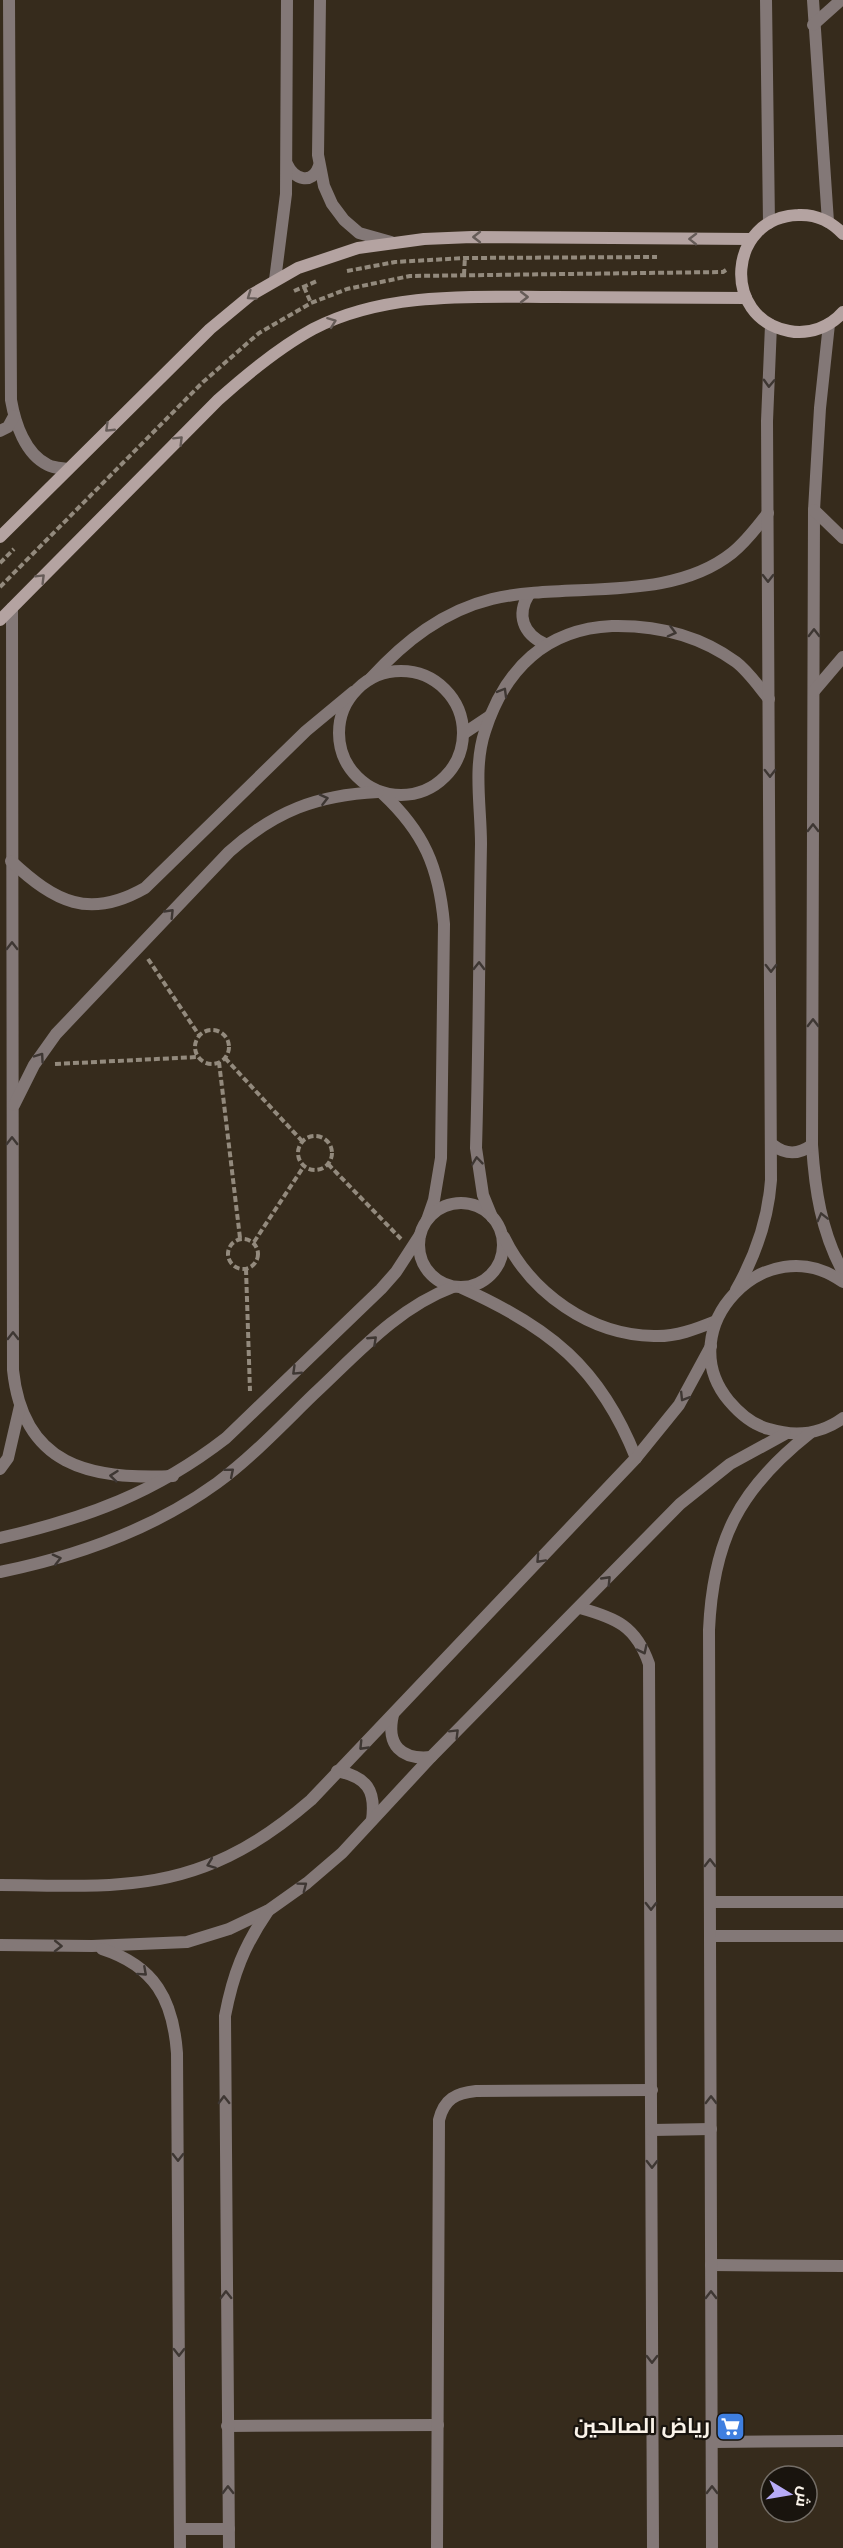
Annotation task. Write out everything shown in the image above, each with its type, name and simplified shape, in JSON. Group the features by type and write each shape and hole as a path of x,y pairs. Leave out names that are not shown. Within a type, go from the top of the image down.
{"street":[{"path":"9,0 11,400 21,435 33,452 49,466 68,469"},
{"path":"275,280 283,225 287,163 287,0"},
{"path":"320,0 319,166 324,186 332,204 344,220 359,233 391,242"},
{"path":"766,0 769,223"},
{"path":"813,0 828,222"},
{"path":"813,25 841,0"},
{"path":"287,163 291,172 299,178 308,179 317,173 319,166"},
{"path":"843,234 828,222 804,214 780,217 769,223 751,240 741,262 742,287 746,298 752,309 771,325 794,332 806,332 830,324 843,312"},
{"path":"0,537 210,329 251,295 298,268 358,248 391,242 465,237 751,240"},
{"path":"0,620 218,400 250,372 313,329 350,315 388,305 464,298 746,298"},
{"path":"830,324 820,408 814,510 812,1145 815,1188 822,1222 843,1272"},
{"path":"0,1885 131,1884 171,1877 210,1865 246,1848 280,1826 311,1800 636,1458 679,1405 711,1346 716,1321 724,1305 736,1290 754,1255 770,1207 772,1145 767,421 771,325"},
{"path":"0,431 8,427 14,416"},
{"path":"814,510 843,538"},
{"path":"11,861 48,892 68,902 87,905 107,904 127,898 145,888 306,731 371,678 396,651 425,628 457,611 492,599 655,584 682,578 708,568 731,554 752,535 768,513"},
{"path":"528,594 523,603 523,624 528,633 545,644"},
{"path":"12,608 13,1370 20,1406 32,1430 50,1451 73,1466 103,1474 136,1478 173,1476"},
{"path":"716,1321 686,1333 655,1336 624,1333 594,1322 566,1308 544,1293 526,1275 492,1217 483,1195 476,1148 481,840 479,767 484,733 504,689 523,664 545,644 568,633 603,627 638,625 674,631 707,644 737,663 769,699"},
{"path":"814,691 843,657"},
{"path":"12,1109 34,1065 63,1026 229,852 249,834 272,819 323,798 380,792 404,796 426,791 444,778 458,760 463,739 461,716 452,696 435,681 415,672 393,671 371,678"},
{"path":"0,1538 92,1513 133,1497 173,1476 226,1438 381,1289 411,1249 427,1220 434,1200 441,1158 444,924 442,894 434,865 421,838 404,814 380,792 358,779 344,760 338,737 341,713 353,692"},
{"path":"463,739 490,716"},
{"path":"463,739 479,767"},
{"path":"0,830 11,839"},
{"path":"772,1145 788,1153 805,1150 812,1145"},
{"path":"427,1220 438,1210 451,1204 481,1208 492,1217"},
{"path":"0,1572 66,1557 110,1542 192,1500 244,1460 404,1313 435,1294 457,1287 474,1285 485,1279 495,1270 501,1258 503,1245 501,1232"},
{"path":"420,1235 419,1249 422,1262 429,1273 440,1282 457,1287 503,1308 558,1343 584,1367 605,1395 623,1425 636,1458"},
{"path":"736,1290 753,1277 772,1269 794,1266 815,1268 834,1275 843,1282"},
{"path":"711,1346 714,1371 723,1394 739,1413 761,1427 785,1434 810,1433 840,1422"},
{"path":"0,1469 8,1458 20,1406"},
{"path":"712,2548 711,1592 719,1554 734,1518 754,1486 780,1457 810,1433"},
{"path":"0,1945 92,1946 187,1942 229,1929 269,1910 307,1883 342,1853 431,1757 680,1504 704,1483 747,1453 785,1434"},
{"path":"580,1608 602,1614 626,1627 643,1647 649,1664 653,2548"},
{"path":"393,1714 390,1729 393,1743 403,1754 417,1759 431,1757"},
{"path":"337,1772 355,1775 368,1786 374,1802 372,1820"},
{"path":"710,1902 843,1902"},
{"path":"229,2548 225,2016 230,1987 239,1959 269,1910"},
{"path":"710,1936 843,1936"},
{"path":"92,1946 120,1955 145,1972 164,1995 175,2023 180,2548"},
{"path":"437,2548 439,2120 442,2108 450,2098 462,2092 652,2090"},
{"path":"652,2130 711,2129"},
{"path":"711,2265 843,2266"},
{"path":"227,2426 438,2425"},
{"path":"712,2442 843,2440"},
{"path":"180,2529 229,2529"}],"path":[{"path":"464,298 465,237"},
{"path":"338,274 357,268 395,262 465,258 663,257"},
{"path":"0,587 203,382 259,333 311,303 347,289 411,276 723,272 729,264"},
{"path":"285,296 320,280"},
{"path":"304,287 311,303"},
{"path":"139,946 199,1035 195,1050 198,1057"},
{"path":"34,1065 198,1057 212,1064 225,1058 229,1051 226,1036 213,1029 199,1035"},
{"path":"225,1058 302,1141"},
{"path":"219,1062 240,1238"},
{"path":"309,1137 323,1137 332,1150 328,1164 316,1170 304,1166 298,1154 302,1141 309,1137"},
{"path":"328,1164 411,1249"},
{"path":"254,1242 304,1166"},
{"path":"240,1238 254,1242"},
{"path":"240,1238 230,1246 229,1260 233,1266 246,1269 252,1266 259,1254 254,1242"},
{"path":"246,1269 251,1414"}],"place":[{"name":"رياض الصالحين","path":"731,2426"}]}
